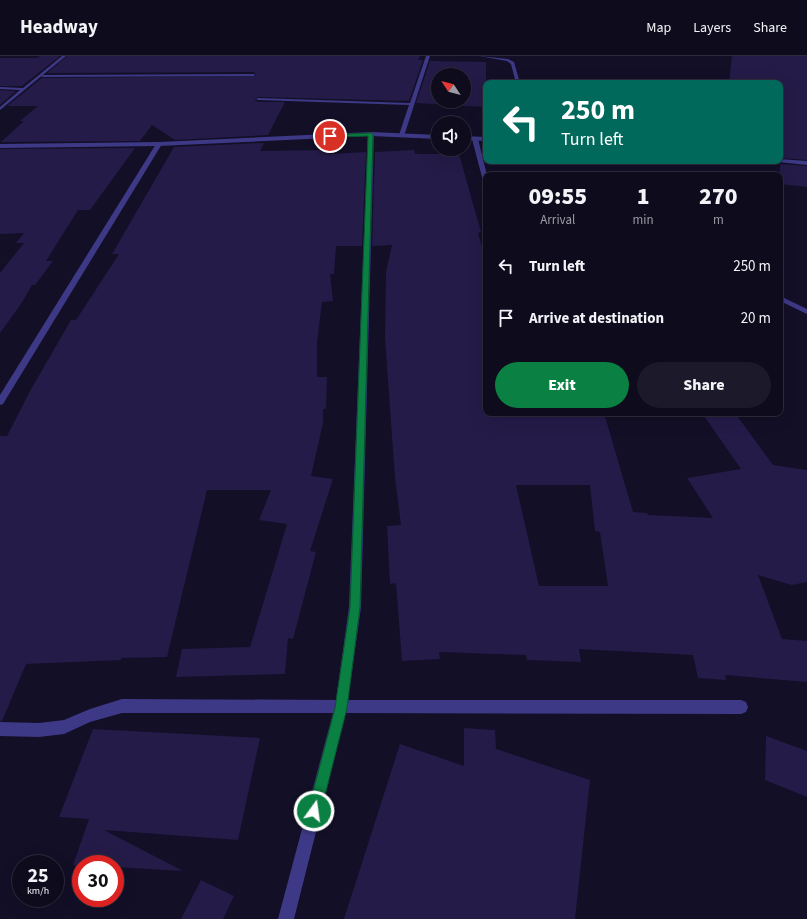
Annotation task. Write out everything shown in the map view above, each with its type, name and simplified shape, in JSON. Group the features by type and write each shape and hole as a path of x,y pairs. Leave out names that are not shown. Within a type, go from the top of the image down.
{"street":[{"path":"0,109 42,76 64,56"},
{"path":"402,135 428,56"},
{"path":"481,56 508,60 512,63 517,80"},
{"path":"42,76 254,75"},
{"path":"0,88 25,90"},
{"path":"258,99 412,104"},
{"path":"286,919 341,708 355,607 371,134"},
{"path":"0,146 159,144 371,134 431,137"},
{"path":"471,139 483,139"},
{"path":"475,139 484,172"},
{"path":"0,402 159,144"},
{"path":"783,161 807,163"},
{"path":"783,300 807,312"},
{"path":"0,729 39,730 64,727 90,716 122,706 341,708 742,707"}],"building":[{"path":"40,56 60,56 22,86 0,86 0,58 37,58"},
{"path":"67,56 420,56 418,60 423,60 409,101 257,97 255,100 258,102 285,102 268,135 175,140 152,125 140,141 1,142 24,121 20,121 38,106 7,106 42,78 256,76 254,72 47,73"},
{"path":"732,56 807,56 807,160 783,158 783,80 729,80"},
{"path":"430,61 486,62 486,80 483,80 483,107 471,106 471,68 431,68 431,104 416,103"},
{"path":"0,90 16,91 0,105"},
{"path":"264,143 260,151 330,150 329,154 366,152 362,246 336,246 334,274 330,274 333,301 322,302 317,342 317,377 327,377 326,409 323,409 323,423 311,476 333,479 310,551 316,552 293,639 288,638 285,674 176,677 182,649 250,647 287,524 259,520 271,490 207,490 167,657 121,658 121,660 26,664 2,721 0,721 0,436 7,436 30,391 71,320 76,320 119,254 112,254 174,147"},
{"path":"135,148 90,210 78,210 46,261 53,261 35,285 32,285 21,304 0,333 0,273 24,243 16,243 24,233 0,234 0,149"},
{"path":"414,150 415,154 431,154 431,156 460,156 481,232 478,233 483,250 483,416 605,416 633,512 647,513 648,515 713,518 687,478 741,469 704,416 737,416 773,465 807,470 807,582 792,585 758,575 782,639 807,641 807,682 725,675 726,680 698,678 693,655 579,649 581,662 527,660 526,655 439,652 440,659 402,661 396,583 390,584 387,526 401,525 395,478 385,338 386,272 392,245 372,246 375,152","holes":["516,485 590,485 595,531 600,532 608,586 539,586"]},
{"path":"780,164 807,166 807,187 783,184 783,172 780,172"},
{"path":"464,728 495,730 496,749 590,780 575,919 344,919 400,744 464,766"},
{"path":"93,729 260,738 238,840 104,830 183,871 124,868 124,855 76,855 89,819 59,817"},
{"path":"766,736 807,751 807,797 765,780"},
{"path":"201,880 234,896 223,919 181,919"}],"route":[{"path":"314,811 341,708 355,607 371,134 330,136"}]}
